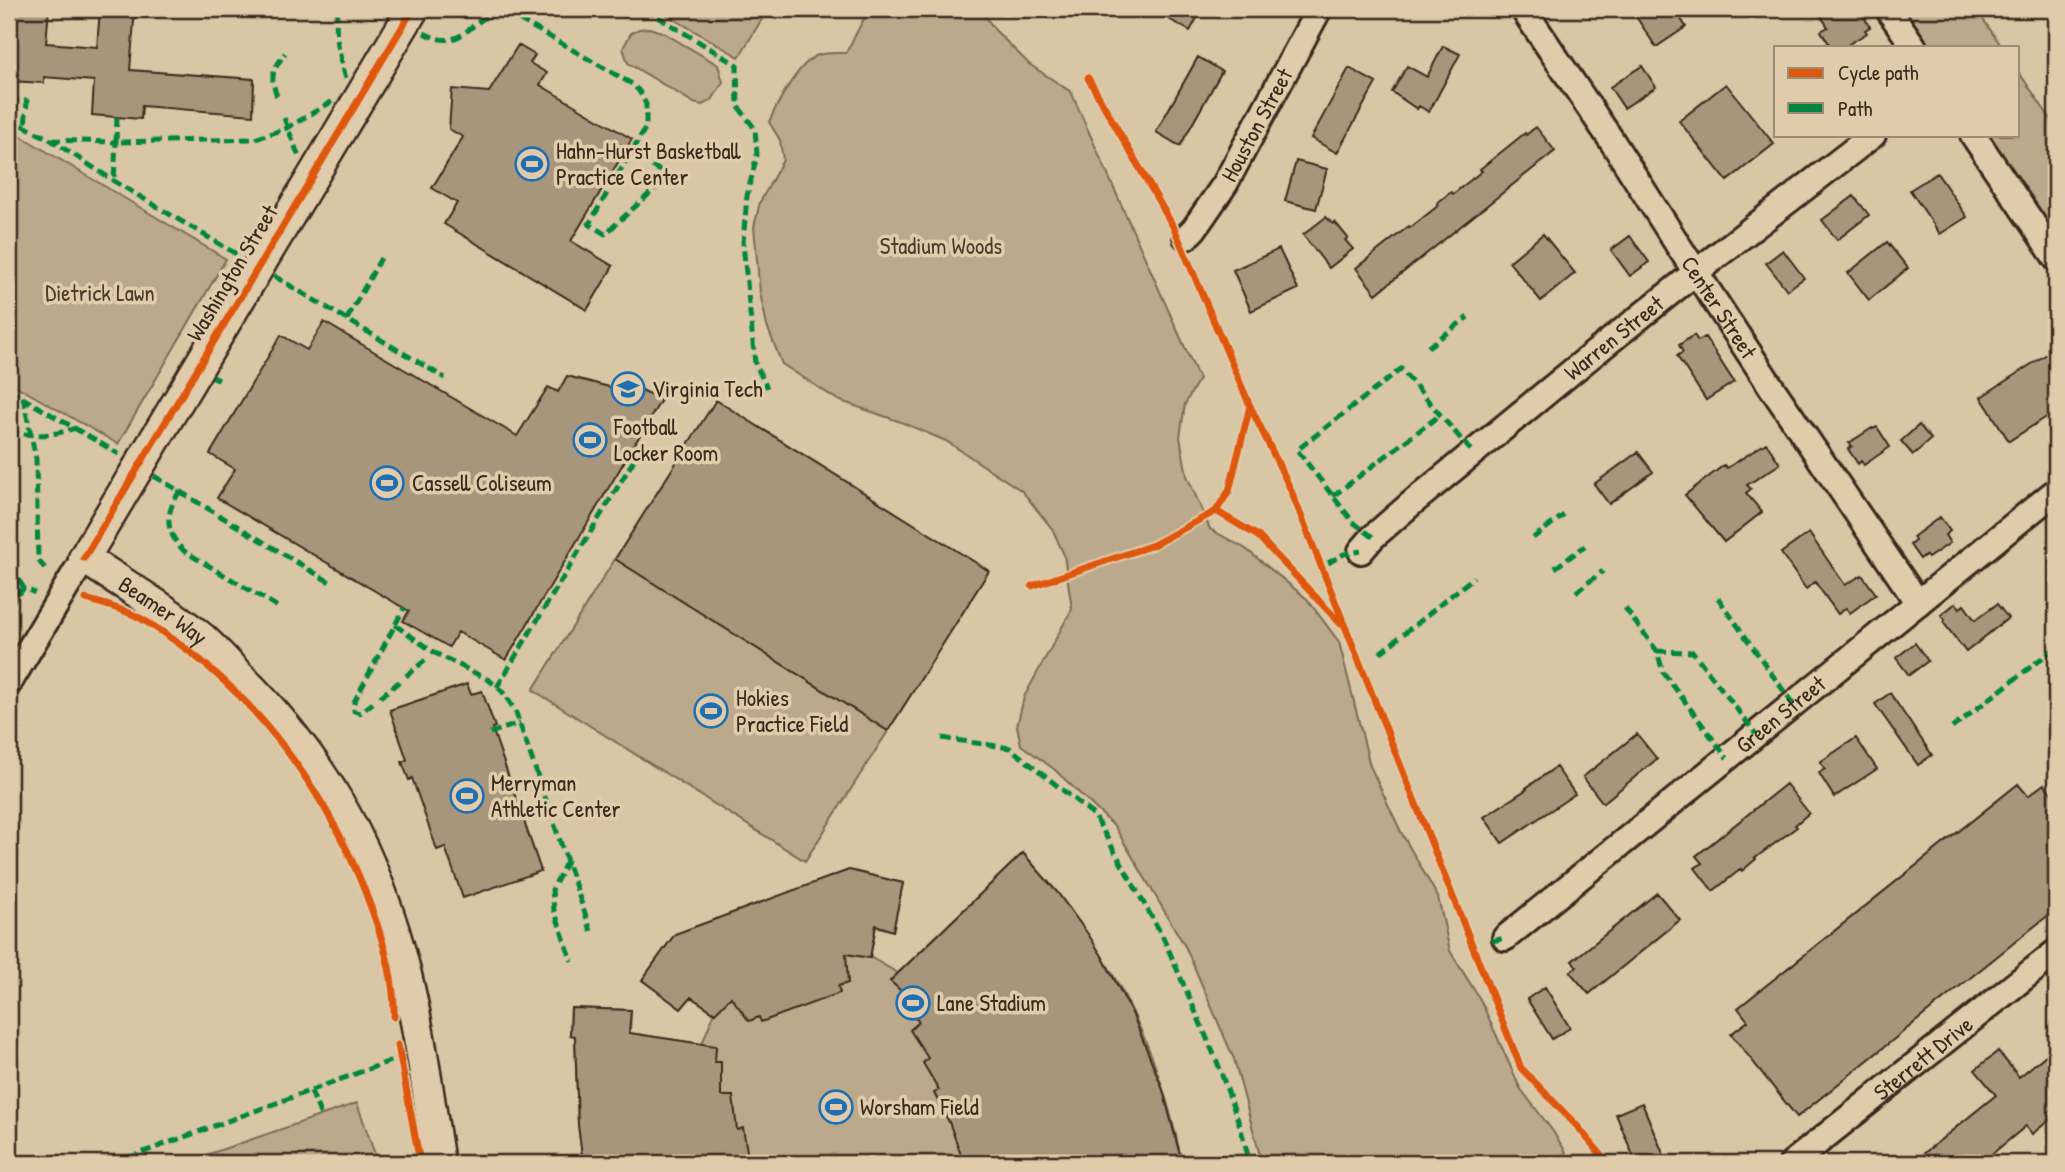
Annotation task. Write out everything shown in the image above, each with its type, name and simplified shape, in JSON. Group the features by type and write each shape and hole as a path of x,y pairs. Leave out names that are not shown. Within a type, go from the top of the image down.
{"main road":[{"name":"Washington Street","path":"84,558 413,9"},
{"name":"Beamer Way","path":"84,558 174,617 204,641 286,724 337,798 361,842 380,887 406,975 439,1163"}],"street":[{"name":"Houston Street","path":"1186,237 1225,184 1319,9"},
{"name":"Center Street","path":"1523,9 1918,603"},
{"path":"1888,9 1913,46"},
{"name":"Warren Street","path":"1361,551 1412,503 1696,272 1872,136"},
{"path":"1974,136 2056,258"},
{"name":"Green Street","path":"1505,938 2056,491"},
{"name":"Washington Street","path":"9,683 84,558"},
{"name":"Sterrett Drive","path":"1792,1163 2056,952"}],"green space":[{"path":"657,9 768,9 739,57"},
{"name":"Stadium Woods","path":"869,9 980,9 995,30 1029,64 1071,92 1199,379 1185,404 1180,437 1187,476 1210,529 1246,549 1307,599 1339,642 1370,766 1401,832 1438,897 1450,951 1481,1001 1520,1088 1566,1152 1555,1163 1262,1163 1234,1059 1186,948 1115,827 1054,769 1021,745 1017,726 1024,697 1072,609 1064,555 1053,530 1022,491 946,441 838,400 782,364 767,326 760,293 754,227 760,202 783,160 780,140 769,122 789,84 803,66 818,55 846,53"},
{"path":"1901,9 1976,9 2001,46 1926,46"},
{"path":"649,28 662,32 718,65 723,82 712,100 702,105 694,103 628,63 623,48 631,33"},
{"path":"2020,74 2056,127 2056,238 1987,136 2020,136"},
{"name":"Dietrick Lawn","path":"9,129 226,259 118,444 9,382"},
{"name":"Hokies Practice Field","path":"615,559 888,731 805,861 533,690"},
{"name":"Lane Stadium","path":"1023,853 1092,942 1129,1004 1161,1082 1182,1163 583,1163 578,1125 575,1036 570,1035 571,1008 631,1010 630,1033 702,1044 714,1013 691,997 681,1009 642,980 675,934 849,870 903,883 893,931 876,926 870,957 898,973"},
{"path":"357,1103 378,1163 183,1163"}],"building":[{"path":"15,9 49,9 46,43 97,47 100,9 135,9 130,70 254,79 253,115 142,106 141,119 92,115 94,81 44,77 44,83 9,81 9,40 13,40"},
{"path":"1151,9 1202,9 1190,31"},
{"path":"1631,9 1675,9 1686,27 1656,47"},
{"path":"1816,9 1852,9 1855,14 1860,11 1870,27 1865,30 1867,33 1846,46 1830,46 1821,31 1828,27"},
{"name":"Hahn-Hurst Basketball Practice Center","path":"518,45 535,55 530,63 547,73 540,85 632,139 571,241 613,266 587,310 444,224 457,203 432,188 463,137 449,129 452,89 489,92"},
{"path":"1443,46 1460,54 1429,112 1419,106 1417,109 1392,92 1407,66 1427,77"},
{"path":"1198,57 1222,71 1180,146 1156,132"},
{"path":"1642,66 1656,87 1624,108 1610,87"},
{"path":"1349,68 1376,83 1337,153 1311,138"},
{"path":"1726,84 1774,144 1727,181 1679,121"},
{"path":"1536,127 1555,151 1376,294 1356,268"},
{"path":"1296,161 1327,169 1316,209 1285,201"},
{"path":"1937,173 1967,217 1940,234 1910,190"},
{"path":"1854,196 1869,215 1837,240 1822,220"},
{"path":"1326,217 1333,224 1335,222 1353,249 1329,268 1303,235"},
{"path":"1543,234 1575,273 1541,301 1509,262"},
{"path":"1630,236 1649,262 1630,276 1611,250"},
{"path":"1887,242 1908,268 1869,300 1848,273"},
{"path":"1279,249 1298,289 1251,311 1233,270"},
{"path":"1783,250 1804,278 1787,290 1766,263"},
{"name":"Cassell Coliseum","path":"324,322 517,436 548,387 558,392 567,376 640,395 642,390 661,400 506,660 458,632 449,647 403,621 409,611 217,498 235,469 210,454 281,335 307,350"},
{"path":"1694,335 1698,341 1705,337 1734,382 1706,400 1677,356 1683,352 1679,345"},
{"path":"2056,348 2056,411 2009,441 1981,397"},
{"path":"716,400 989,571 888,731 615,559"},
{"path":"1919,425 1931,439 1913,455 1901,441"},
{"path":"1877,427 1890,447 1864,465 1861,461 1858,464 1848,449 1852,446 1849,443"},
{"path":"1766,443 1780,464 1747,485 1751,489 1746,493 1762,512 1724,542 1685,495 1724,465 1727,468"},
{"path":"1638,452 1653,472 1609,504 1594,484"},
{"path":"1940,517 1950,531 1945,535 1950,543 1928,558 1925,555 1920,559 1910,545 1915,541 1913,537"},
{"path":"1809,533 1845,585 1862,575 1876,594 1850,613 1846,608 1838,614 1815,582 1806,589 1781,553"},
{"path":"1956,603 1960,608 1964,605 1975,620 1997,604 2008,618 1966,652 1943,622 1945,620 1941,615"},
{"path":"1915,643 1928,661 1909,675 1896,658"},
{"name":"Merryman Athletic Center","path":"467,684 471,694 482,691 541,871 463,898 445,847 437,850 412,778 409,780 402,762 407,760 390,710"},
{"path":"1890,693 1932,755 1918,765 1875,704"},
{"path":"1637,734 1657,759 1603,803 1583,777"},
{"path":"1856,738 1877,769 1834,797 1819,773 1825,769 1820,762"},
{"path":"1556,767 1575,794 1502,843 1484,817"},
{"path":"1786,784 1809,813 1795,825 1797,827 1713,891 1695,868 1702,863 1696,856"},
{"path":"2018,784 2028,796 2044,784 2056,799 2056,909 1797,1117 1731,1034 1748,1021 1738,1008"},
{"path":"1023,853 1057,892 1088,934 1132,1013 1163,1090 1182,1163 964,1163 949,1122 934,1093 939,1090 923,1063 928,1058 910,1030 919,1022 897,996 901,991 890,981"},
{"path":"849,870 903,883 893,931 876,925 870,958 846,954 848,983 838,986 840,993 761,1022 759,1017 749,1021 731,997 715,1013 691,997 681,1009 642,980 675,934"},
{"path":"1657,893 1680,920 1589,994 1570,972 1577,967 1572,961"},
{"path":"1545,987 1570,1028 1552,1039 1527,999"},
{"path":"571,1008 631,1010 629,1033 716,1046 715,1062 721,1062 721,1096 733,1096 737,1130 743,1128 749,1163 583,1163 578,1125 575,1036 570,1035"},
{"path":"1998,1051 2019,1077 2046,1055 2056,1067 2056,1106 2048,1113 2053,1117 2032,1134 2026,1126 1981,1163 1912,1163 1996,1095 1975,1070"},
{"path":"1642,1103 1667,1163 1636,1163 1616,1114"}],"marked path":[{"path":"168,9 174,10"},
{"path":"338,9 337,35 346,79"},
{"path":"645,9 737,65 738,106 755,129 757,155 747,196 743,243 755,363 767,388"},
{"path":"424,33 439,39 451,39 460,36 486,17 510,14 632,84 639,91 646,104 646,127 589,224 605,234 669,176 632,154"},
{"path":"277,96 273,83 274,73 285,53"},
{"path":"9,100 27,101 25,127"},
{"path":"117,117 116,142 255,139 287,128 333,101"},
{"path":"9,118 51,140 238,255"},
{"path":"284,118 299,157"},
{"path":"51,140 116,142 114,181"},
{"path":"347,319 381,258"},
{"path":"274,276 445,378"},
{"path":"1428,347 1468,317"},
{"path":"1373,537 1353,522 1297,450 1401,369 1473,453"},
{"path":"213,377 219,380"},
{"path":"9,390 119,454"},
{"path":"23,397 36,459 38,560 48,572"},
{"path":"1333,496 1440,415"},
{"path":"9,431 42,435 75,428"},
{"path":"497,687 643,445"},
{"path":"154,476 333,584"},
{"path":"180,491 169,514 170,529 177,544 184,551 278,607"},
{"path":"1533,538 1564,515"},
{"path":"1555,568 1585,546"},
{"path":"1328,563 1344,554 1361,551"},
{"path":"9,566 24,588 9,596"},
{"path":"1576,592 1603,571"},
{"path":"1380,653 1474,577"},
{"path":"9,606 24,588 35,593"},
{"path":"1718,598 1793,704"},
{"path":"373,703 360,713 354,711 354,702 404,608"},
{"path":"1625,608 1657,651 1663,672 1727,758"},
{"path":"395,625 435,653 489,680 502,691 515,710 591,931"},
{"path":"1952,728 2055,648"},
{"path":"1657,651 1693,652 1756,734"},
{"path":"406,676 427,659"},
{"path":"380,697 400,681"},
{"path":"490,733 520,723"},
{"path":"942,738 1010,748 1094,815 1163,937 1218,1064 1250,1163"},
{"path":"567,861 552,890 554,910 572,961"},
{"path":"1492,941 1505,938"},
{"path":"114,1163 401,1057"},
{"path":"311,1091 321,1116"}],"cycle path":[{"path":"84,558 413,9"},
{"path":"1088,78 1174,228 1250,406 1290,488 1521,1068 1577,1126 1608,1163"},
{"path":"1032,586 1153,545 1216,511 1229,491 1250,406"},
{"path":"1216,511 1258,536 1340,623"},
{"path":"86,599 138,617 184,647 254,711 284,748 311,786 356,870 385,951 393,991 394,1017"},
{"path":"398,1045 420,1163"}],"place":[{"name":"Hahn-Hurst Basketball Practice Center","path":"532,164"},
{"name":"Virginia Tech","path":"628,389"},
{"name":"Football Locker Room","path":"590,440"},
{"name":"Cassell Coliseum","path":"387,483"},
{"name":"Hokies Practice Field","path":"711,711"},
{"name":"Merryman Athletic Center","path":"467,796"},
{"name":"Lane Stadium","path":"913,1003"},
{"name":"Worsham Field","path":"836,1107"}]}
